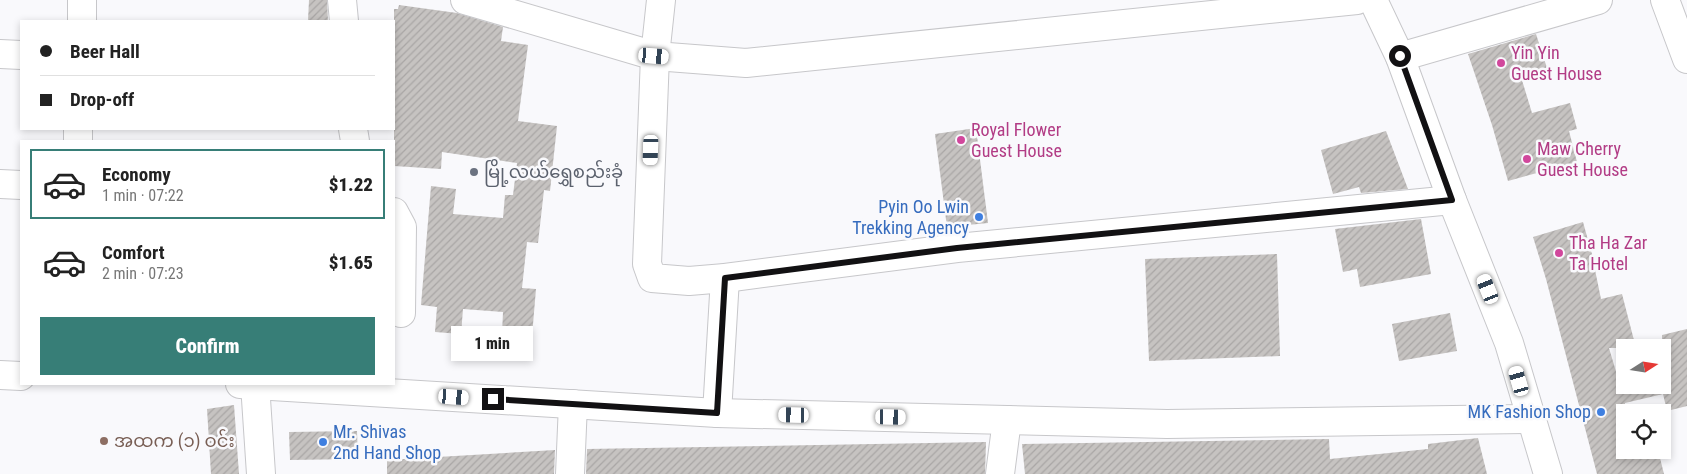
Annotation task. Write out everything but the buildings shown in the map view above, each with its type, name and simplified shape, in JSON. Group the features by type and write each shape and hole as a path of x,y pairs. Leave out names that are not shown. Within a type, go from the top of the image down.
{"main road":[{"path":"82,0 82,20"},
{"path":"342,0 344,20"},
{"path":"465,0 654,56 746,63 1357,0"},
{"path":"661,0 654,56 647,264 652,278 689,281 725,278 957,248 1452,200"},
{"path":"1373,0 1400,56 1452,200 1509,343 1530,419 1548,474"},
{"path":"1400,56 1598,0"},
{"path":"1665,0 1687,59"},
{"path":"0,54 20,55"},
{"path":"0,184 20,185"},
{"path":"395,214 402,227 401,313"},
{"path":"717,413 725,278"},
{"path":"0,376 20,376"},
{"path":"255,385 261,474"},
{"path":"271,385 717,413 1177,424 1530,419"},
{"path":"570,474 573,404"},
{"path":"1000,474 1007,420"}],"place":[{"name":"Yin Yin Guest House","path":"1501,63"},
{"name":"Royal Flower Guest House","path":"961,140"},
{"name":"Maw Cherry Guest House","path":"1527,159"},
{"name":"မြို့လယ်ရွှေစည်းခုံ","path":"474,172"},
{"name":"Pyin Oo Lwin Trekking Agency","path":"979,217"},
{"name":"Tha Ha Zar Ta Hotel","path":"1559,253"},
{"name":"MK Fashion Shop","path":"1601,412"},
{"name":"အထက (၁) ဝင်း","path":"104,441"},
{"name":"Mr. Shivas 2nd Hand Shop","path":"323,442"}],"route":[{"path":"493,399 717,413 725,278 957,248 1452,200 1400,56"}]}
